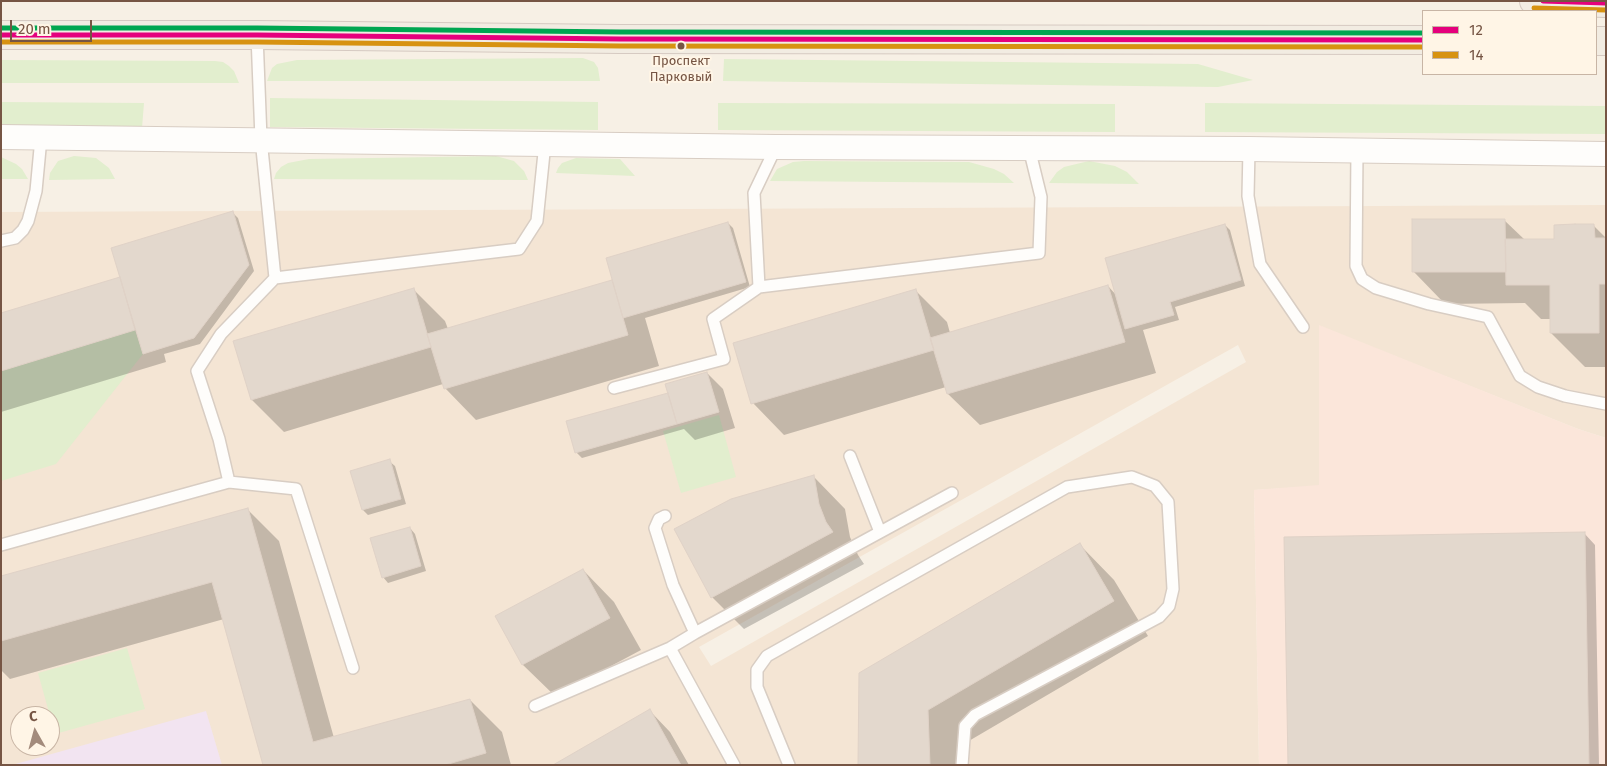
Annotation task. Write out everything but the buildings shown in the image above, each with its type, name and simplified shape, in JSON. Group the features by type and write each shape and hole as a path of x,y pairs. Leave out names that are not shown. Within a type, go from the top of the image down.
{"main road":[{"path":"1534,1 1606,3"},
{"path":"1,35 257,35 620,39 1422,40"}],"street":[{"path":"1,137 776,147 1248,149 1606,154"}],"lane":[{"path":"257,35 261,139 274,278"},
{"path":"1,241 15,238 28,221 36,191 41,138"},
{"path":"229,482 219,439 197,371 221,334 274,278 519,249 537,221 545,144"},
{"path":"759,287 754,193 776,147"},
{"path":"614,388 724,359 713,319 759,287 1039,253 1041,197 1029,148"},
{"path":"1248,149 1248,196 1260,264 1302,327"},
{"path":"1357,150 1356,266 1362,278 1376,288 1429,304 1488,317 1520,376 1538,387 1565,396 1606,404"},
{"path":"850,456 880,532"},
{"path":"789,765 756,687 757,670 767,656 1067,487 1132,477 1154,486 1168,502 1173,589 1169,606 1159,617 974,715 965,726 962,765"},
{"path":"1,546 229,482 296,489 352,668"},
{"path":"535,706 670,648 952,493"},
{"path":"665,516 659,519 655,528 673,586 695,633"},
{"path":"670,648 734,765"}],"shaded area":[{"path":"1606,205 1606,438 1578,429 1319,326 1319,486 1254,490 1259,765 1,765 1,212","holes":["1238,345 1246,362 711,666 699,647"]},
{"path":"1319,325 1578,429 1606,438 1606,765 1259,765 1254,490 1319,485"},
{"path":"206,711 222,765 12,765 44,756 60,756 60,752"}],"green space":[{"path":"583,58 594,62 598,68 600,81 267,81 272,68 277,64 297,60"},
{"path":"724,59 1198,64 1253,80 1218,87 723,81"},
{"path":"1,60 215,61 223,62 229,66 234,71 239,83 1,83"},
{"path":"270,98 598,102 598,130 270,127"},
{"path":"1,102 144,103 142,128 1,127"},
{"path":"718,103 1115,104 1115,132 718,130"},
{"path":"1205,103 1606,106 1606,134 1205,132"},
{"path":"74,156 96,158 109,168 115,179 49,180 50,173 58,161"},
{"path":"496,156 514,161 524,171 528,180 274,179 281,167 288,163 309,159"},
{"path":"1,157 16,164 22,169 28,179 1,179"},
{"path":"576,158 620,159 635,176 556,173 562,163"},
{"path":"1089,161 1115,166 1127,172 1139,184 1049,183 1057,172 1064,167"},
{"path":"793,162 969,162 994,169 1004,174 1014,183 770,181 777,169"},
{"path":"135,330 143,354 56,464 1,481 1,371"},
{"path":"719,415 736,477 681,493 663,431"},
{"path":"127,648 145,709 60,733 60,706 47,706 38,673"}],"transit line":[{"name":"12","path":"1543,1 1606,3"},
{"name":"14","path":"1534,8 1606,10"},
{"path":"1,28 257,28 620,32 1422,33"},
{"name":"12","path":"1,35 257,35 620,39 1422,40"},
{"name":"14","path":"1,42 257,42 620,46 1422,47"}],"place":[{"name":"Проспект Парковый","path":"681,46"}]}
